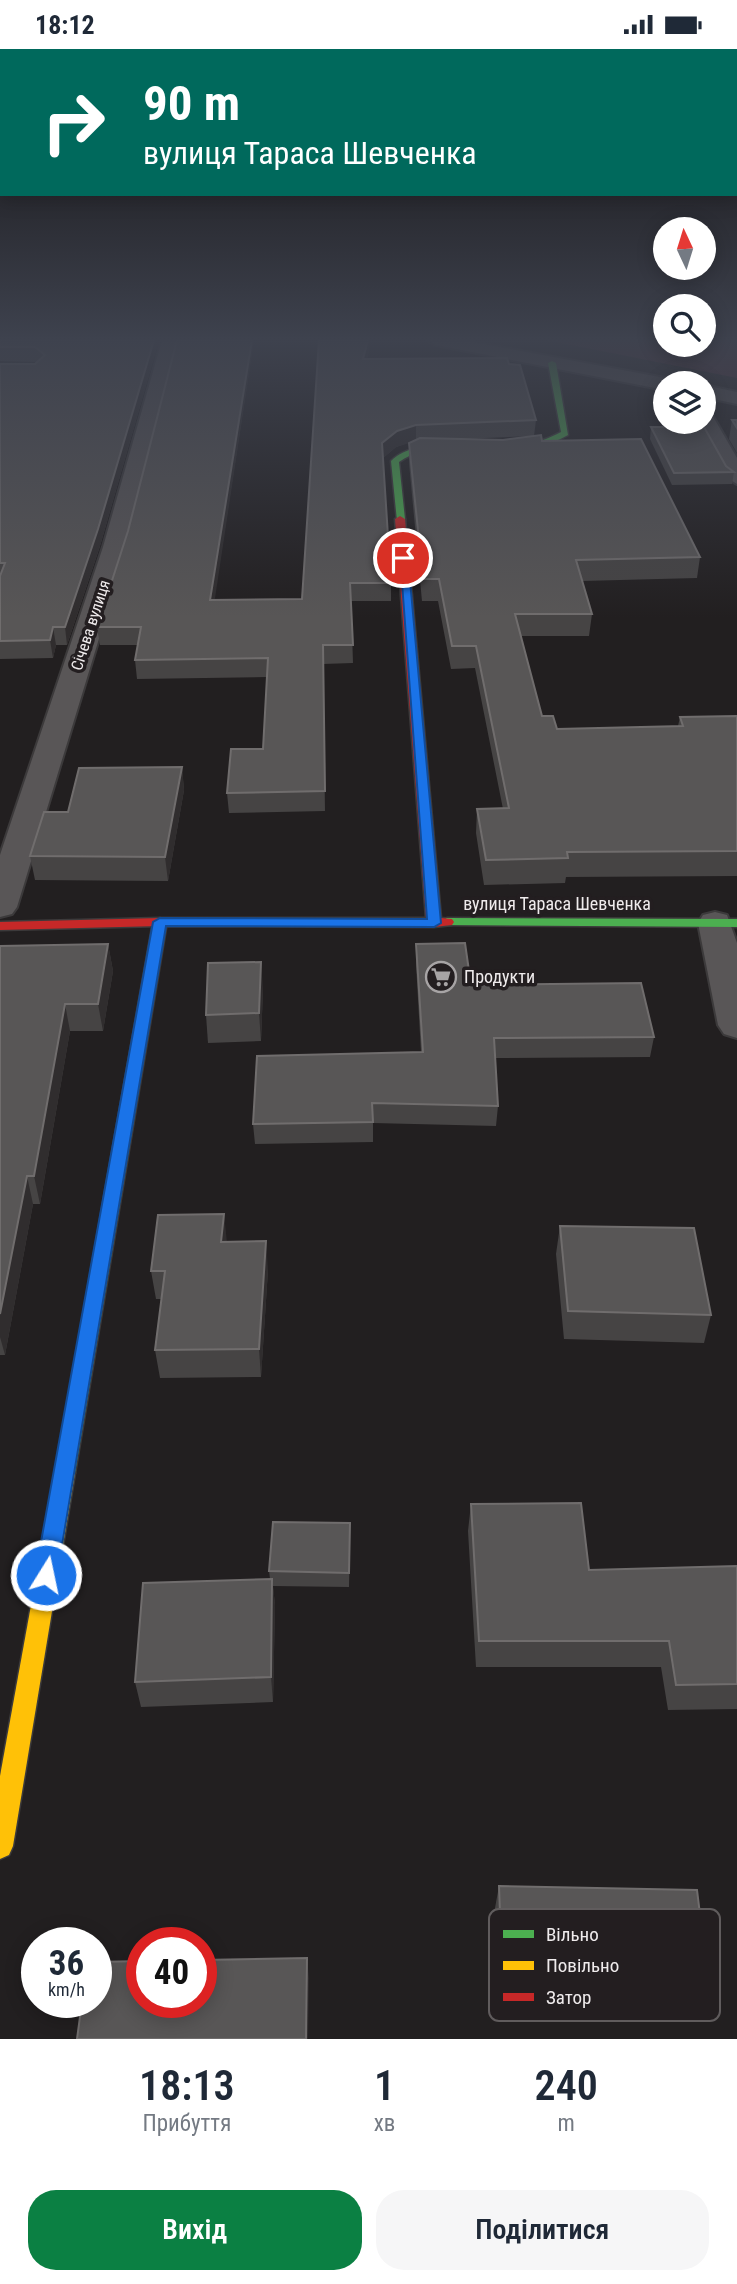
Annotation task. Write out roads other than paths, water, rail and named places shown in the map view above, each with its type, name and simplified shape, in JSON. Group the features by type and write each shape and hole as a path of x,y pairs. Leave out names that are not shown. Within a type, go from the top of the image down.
{"street":[{"name":"Січева вулиця","path":"0,908 115,547 146,433"},
{"path":"434,923 395,461 400,454 418,449 533,447 555,442 565,433"},
{"path":"713,434 737,477"},
{"path":"0,1846 160,922"},
{"name":"вулиця Тараса Шевченка","path":"0,926 160,922 726,923"},
{"path":"726,923 737,1025"}],"place":[{"name":"Продукти","path":"441,977"}]}
